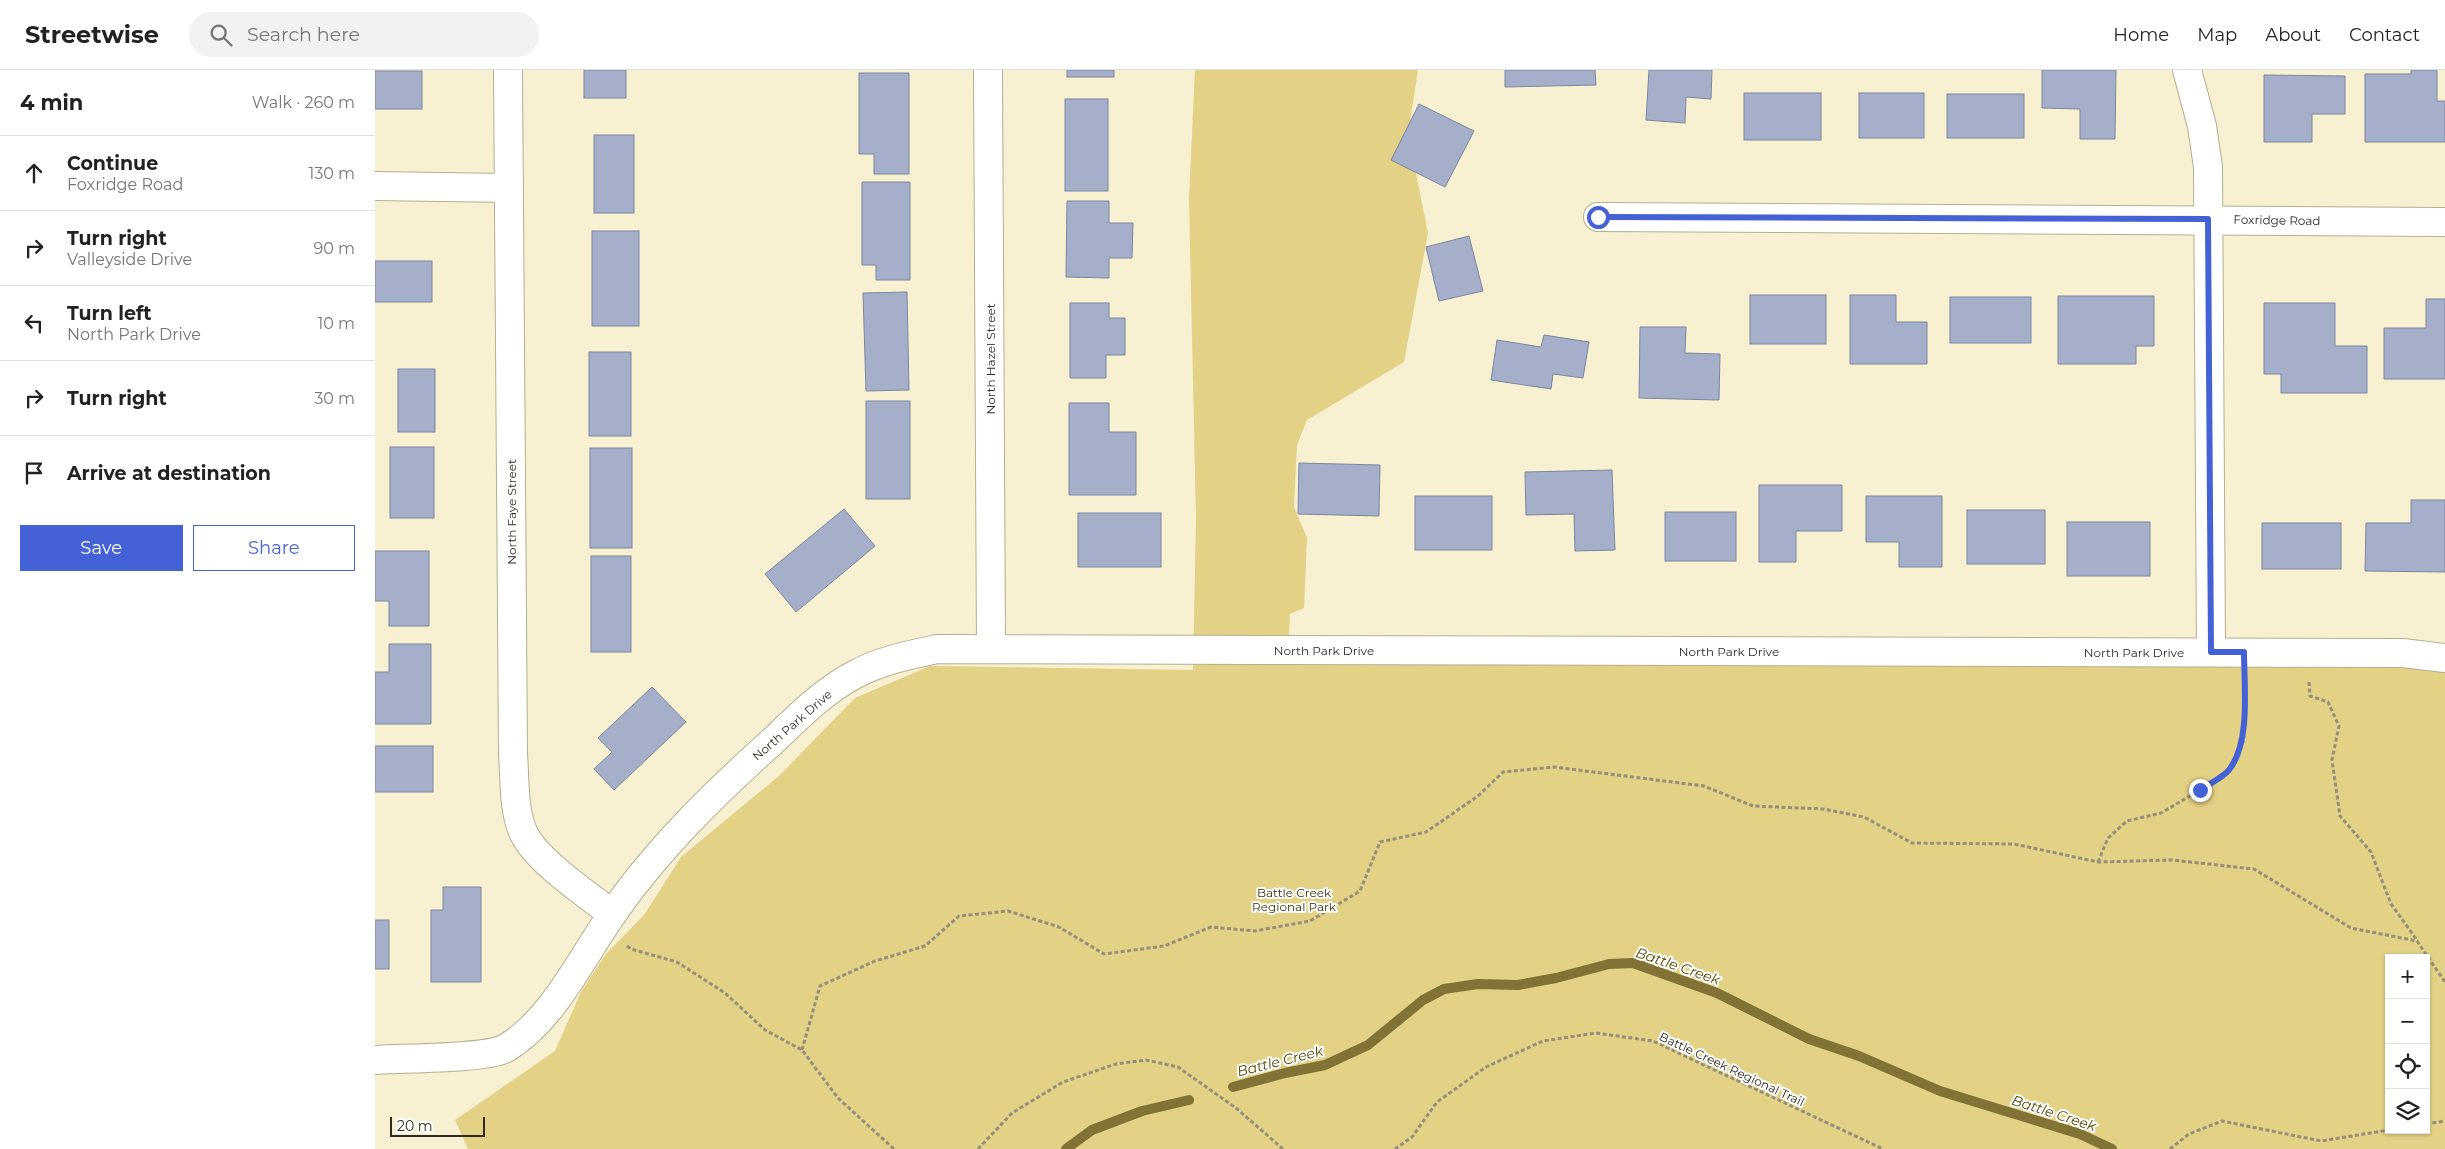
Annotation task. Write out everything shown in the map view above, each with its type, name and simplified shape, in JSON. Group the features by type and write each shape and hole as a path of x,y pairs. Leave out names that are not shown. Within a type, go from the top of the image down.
{"street":[{"name":"North Faye Street","path":"508,70 513,754 518,815 524,834 546,860 608,920"},
{"name":"North Hazel Street","path":"988,70 991,649"},
{"path":"2187,70 2202,126 2208,167 2211,652"},
{"path":"375,186 509,188"},
{"name":"Foxridge Road","path":"1598,217 2208,219 2445,222"},
{"name":"North Park Drive","path":"375,1060 479,1055 504,1049 528,1032 553,1003 608,920 652,862 733,777 814,703 854,674 898,657 937,649 2244,652 2403,653 2445,658"}],"path":[{"path":"2098,862 2108,838 2127,821 2161,813 2229,770 2243,742 2244,652"},
{"path":"2306,653 2310,696 2328,702 2339,726 2332,760 2340,816 2371,852 2391,904 2445,982"},
{"path":"802,1050 820,986 875,961 925,946 959,916 1008,911 1059,926 1104,954 1164,946 1211,926 1255,931 1311,921 1360,891 1380,842 1426,832 1478,796 1503,772 1554,767 1704,786 1753,806 1823,809 1863,818 1912,843 2014,844 2098,862 2172,860 2254,869 2351,928 2417,941"},
{"path":"608,920 631,949 677,962 725,993 765,1030 802,1050 838,1098 894,1149"},
{"name":"Battle Creek Regional Trail","path":"1395,1149 1412,1137 1437,1102 1486,1067 1543,1041 1596,1034 1653,1041 1883,1149"},
{"path":"978,1149 1012,1113 1063,1082 1117,1064 1146,1060 1178,1067 1236,1108 1283,1149"},
{"path":"2170,1149 2189,1134 2222,1121 2321,1141 2385,1131"},
{"path":"2430,1123 2445,1121"}],"green space":[{"name":"Battle Creek Regional Park","path":"1195,70 1418,70 1408,134 1428,233 1404,362 1307,420 1297,445 1294,507 1307,538 1304,608 1290,614 1288,650 2445,653 2445,1149 468,1149 455,1120 555,1051 581,992 606,954 644,915 681,857 780,775 855,698 930,666 1193,670 1196,519 1189,198"}],"building":[{"path":"584,70 626,70 626,98 584,98"},
{"path":"1067,70 1114,70 1114,77 1067,77"},
{"path":"1505,70 1595,70 1596,85 1505,87"},
{"path":"1649,70 1712,70 1711,99 1686,97 1685,123 1646,120"},
{"path":"2042,70 2116,70 2115,139 2080,139 2080,109 2042,108"},
{"path":"2411,70 2437,70 2437,101 2445,101 2445,142 2365,142 2365,74 2411,74"},
{"path":"375,71 422,71 422,109 375,109"},
{"path":"859,73 909,73 909,174 874,174 874,154 859,154"},
{"path":"2264,75 2345,76 2345,114 2312,114 2312,142 2264,142"},
{"path":"1744,93 1821,93 1821,140 1744,140"},
{"path":"1859,93 1924,93 1924,138 1859,138"},
{"path":"1947,94 2024,94 2024,138 1947,138"},
{"path":"1065,99 1108,99 1108,191 1065,191"},
{"path":"1419,104 1474,131 1445,187 1391,160"},
{"path":"594,135 634,135 634,213 594,213"},
{"path":"862,182 910,182 910,280 876,280 876,265 862,265"},
{"path":"1067,201 1109,201 1109,223 1133,223 1132,258 1109,258 1109,278 1066,277"},
{"path":"592,231 639,231 639,326 592,326"},
{"path":"1469,236 1483,291 1439,301 1426,247"},
{"path":"375,261 432,261 432,302 375,302"},
{"path":"907,292 909,390 866,391 863,293"},
{"path":"1750,295 1826,295 1826,344 1750,344"},
{"path":"1850,295 1896,295 1896,322 1927,322 1927,364 1850,364"},
{"path":"2058,296 2154,296 2154,346 2136,346 2136,364 2058,364"},
{"path":"1950,297 2031,297 2031,343 1950,343"},
{"path":"2426,299 2445,299 2445,379 2384,379 2384,328 2426,328"},
{"path":"1070,303 1109,303 1109,318 1125,318 1125,355 1106,355 1106,378 1070,378"},
{"path":"2264,303 2335,303 2335,346 2367,346 2367,393 2281,393 2281,374 2264,374"},
{"path":"1640,327 1686,327 1685,353 1720,354 1719,400 1639,398"},
{"path":"1544,335 1589,342 1583,378 1553,374 1551,389 1491,380 1497,340 1541,347"},
{"path":"589,352 631,352 631,436 589,436"},
{"path":"398,369 435,369 435,432 398,432"},
{"path":"866,401 910,401 910,499 866,499"},
{"path":"1069,403 1109,403 1109,432 1136,432 1136,495 1069,495"},
{"path":"390,447 434,447 434,518 390,518"},
{"path":"590,448 632,448 632,548 590,548"},
{"path":"1299,463 1380,465 1379,516 1298,514"},
{"path":"1612,470 1615,550 1575,551 1574,514 1526,515 1525,472"},
{"path":"1759,485 1842,485 1842,531 1796,531 1796,562 1759,562"},
{"path":"1415,496 1492,496 1492,550 1415,550"},
{"path":"1866,496 1942,496 1942,567 1899,567 1899,542 1866,542"},
{"path":"2411,500 2445,500 2445,572 2365,571 2366,523 2411,523"},
{"path":"844,509 875,546 796,612 765,574"},
{"path":"1967,510 2045,510 2045,564 1967,564"},
{"path":"1665,512 1736,512 1736,561 1665,561"},
{"path":"1078,513 1161,513 1161,567 1078,567"},
{"path":"2067,522 2150,522 2150,576 2067,576"},
{"path":"2262,523 2341,523 2341,569 2262,569"},
{"path":"375,551 429,551 429,626 389,626 389,601 375,601"},
{"path":"591,556 631,556 631,652 591,652"},
{"path":"389,644 431,644 431,724 375,724 375,672 389,672"},
{"path":"652,687 686,722 614,790 594,769 612,752 598,738"},
{"path":"375,746 433,746 433,792 375,792"},
{"path":"443,887 481,887 481,982 431,982 431,910 443,910"},
{"path":"375,920 389,920 389,969 375,969"}],"waterway":[{"name":"Battle Creek","path":"1233,1087 1285,1073 1325,1065 1368,1045 1423,1000 1444,989 1478,984 1518,985 1556,978 1609,964 1633,963 1717,993 1809,1039 1859,1056 1940,1091 2080,1134 2112,1149"},
{"name":"Battle Creek","path":"1066,1149 1092,1130 1142,1111 1189,1100"}],"route":[{"path":"1598,217 2208,219 2211,652 2244,652 2244,713 2243,742 2229,770 2200,790"}]}
